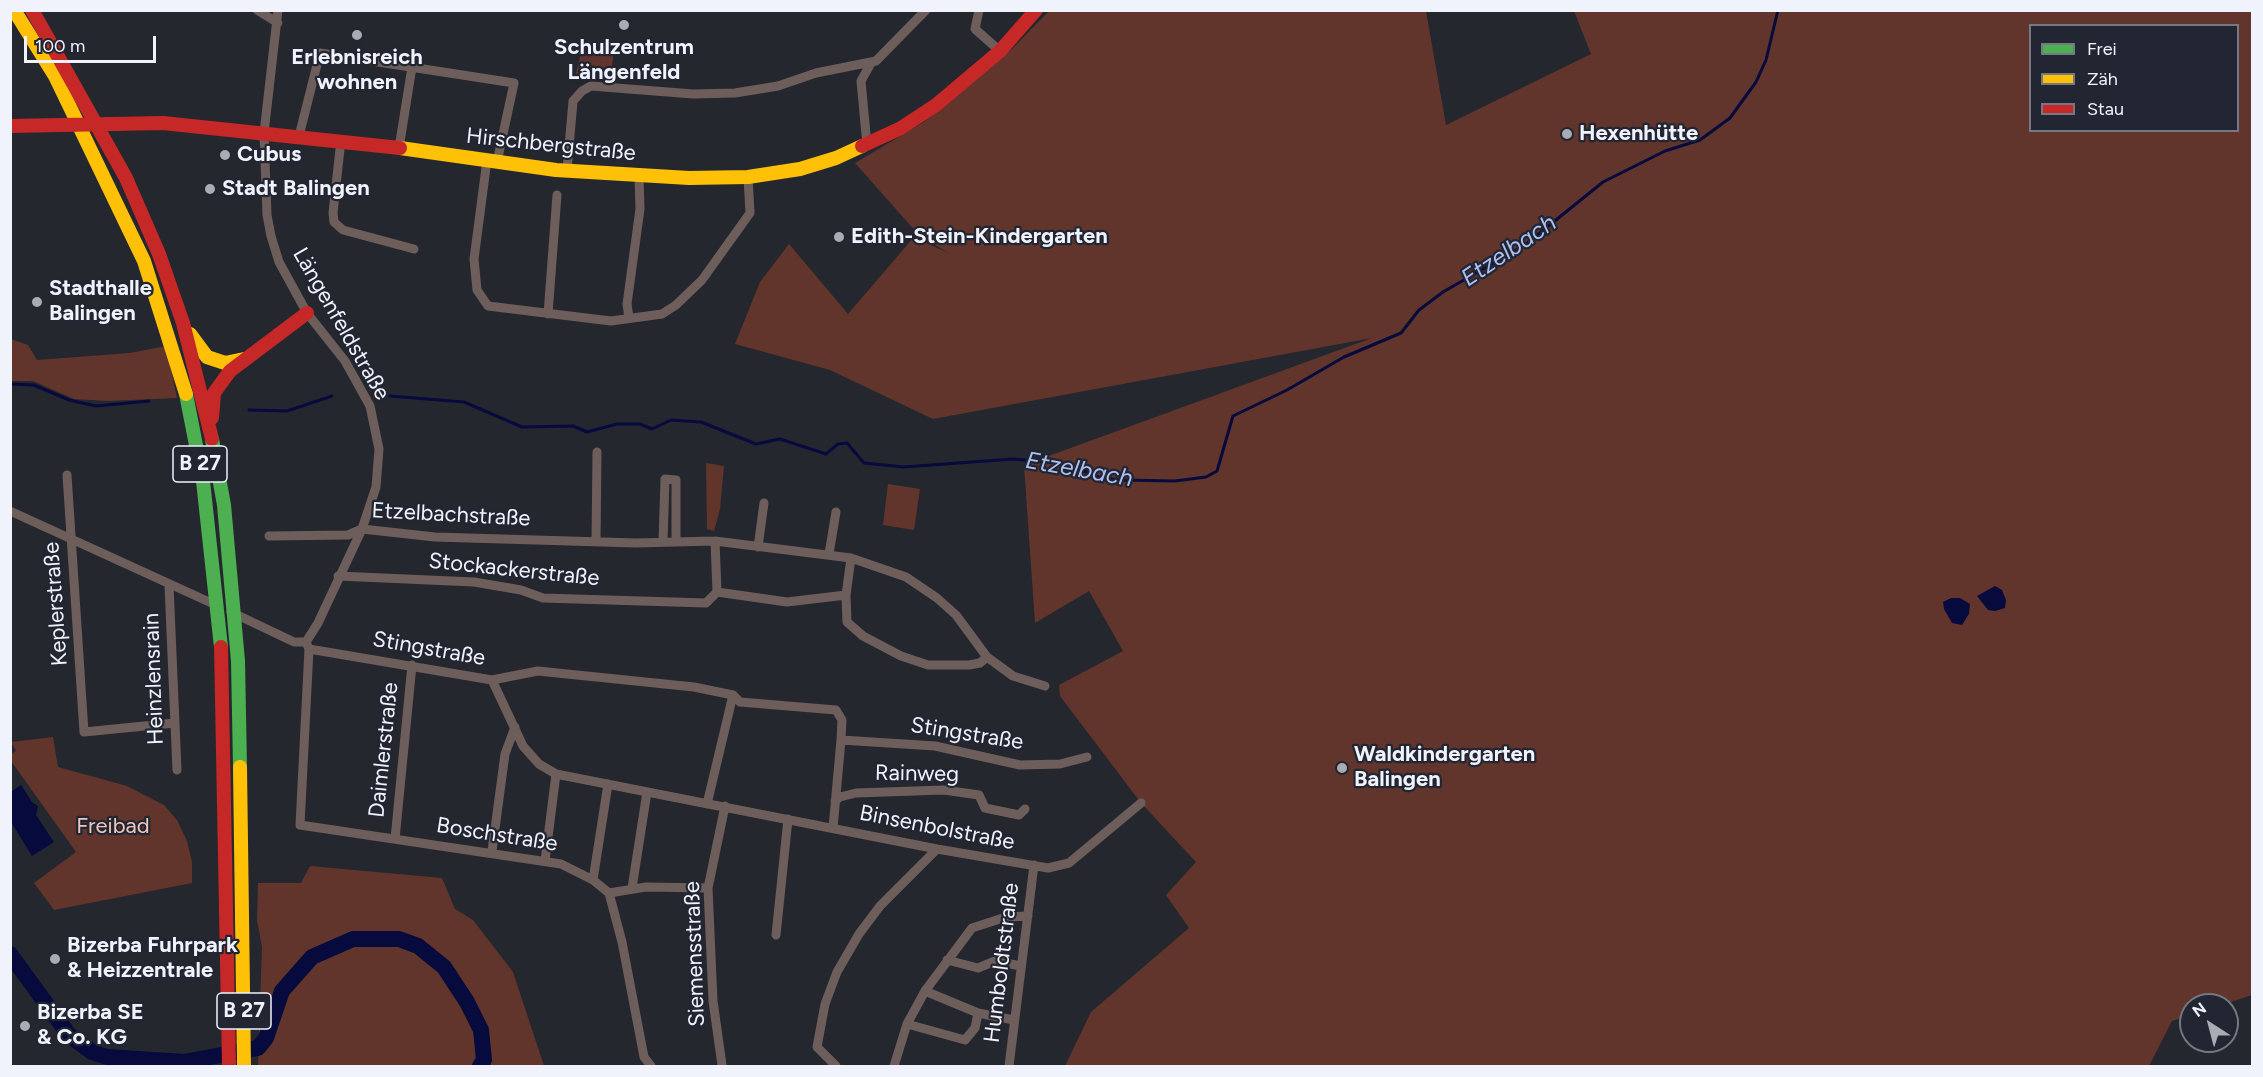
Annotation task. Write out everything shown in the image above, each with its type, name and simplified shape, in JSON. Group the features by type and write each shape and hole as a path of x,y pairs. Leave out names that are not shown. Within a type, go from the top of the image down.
{"main road":[{"name":"B 27","path":"14,10 55,76 144,261 186,395 203,481 221,636 229,1066"},
{"name":"B 27","path":"32,10 126,178 159,254 183,323 211,435 224,505 238,661 244,1066"},
{"name":"Hirschbergstraße","path":"10,126 163,123 341,140 567,170 688,178 748,177 800,169 867,145 901,128 936,105 1000,51 1035,11"},
{"path":"211,435 214,393 230,371 307,313"},
{"path":"183,323 207,357 225,363 245,359"}],"street":[{"path":"257,10 278,23"},
{"name":"Längenfeldstraße","path":"278,10 264,133 267,215 271,236 279,262 307,313 345,361 370,406 379,449 376,487 362,529 338,576 308,645"},
{"path":"867,145 861,81 871,63 890,48 926,10"},
{"path":"979,10 975,28 1000,51"},
{"path":"299,136 320,53 514,83 492,161 474,259 477,290 488,306 611,321 662,314 676,305 702,280 750,213 748,177"},
{"path":"567,170 573,101 582,91 591,86 653,92 735,93 871,63"},
{"path":"399,148 412,67"},
{"path":"341,140 334,222 343,230 414,249"},
{"path":"628,318 627,304 640,209 639,175"},
{"path":"548,314 557,195"},
{"path":"596,542 597,452"},
{"name":"Keplerstraße","path":"67,475 84,732 175,723"},
{"path":"663,542 665,479 676,480 676,542"},
{"path":"758,547 764,503"},
{"name":"Stingstraße","path":"10,511 169,585 247,618 294,642 492,680 538,671 694,687 733,695 740,702 836,710 842,720 833,828"},
{"path":"830,554 836,512"},
{"name":"Etzelbachstraße","path":"269,536 348,534 362,529 435,537 596,542 715,541 851,558 906,577 937,598 956,615 987,657 1013,676 1045,686"},
{"path":"715,541 717,592 787,602 846,595"},
{"path":"851,558 846,595 848,622 863,636 901,656 928,665 969,665 980,663 987,657"},
{"name":"Stockackerstraße","path":"338,576 474,582 521,590 543,598 706,603 717,592"},
{"name":"Heinzlensrain","path":"169,585 177,770"},
{"name":"Boschstraße","path":"308,645 300,825 492,851 561,864 593,880 609,893"},
{"name":"Daimlerstraße","path":"395,839 412,664"},
{"name":"Binsenbolstraße","path":"492,680 524,746 539,764 556,774 936,849 1048,867 1069,863 1141,803"},
{"path":"707,804 733,695"},
{"path":"492,851 505,754 515,728"},
{"name":"Stingstraße","path":"841,740 935,746 1020,765 1060,764 1087,757"},
{"path":"545,861 556,774"},
{"path":"593,880 608,784"},
{"name":"Rainweg","path":"835,801 856,793 944,790 979,795 985,808 1019,815 1025,809"},
{"path":"632,888 647,792"},
{"name":"Siemensstraße","path":"722,1065 713,1001 708,888 725,806"},
{"path":"776,935 788,819"},
{"path":"836,1066 817,1047 825,1004 837,972 859,934 880,906 936,849"},
{"name":"Humboldtstraße","path":"1009,1066 1034,865"},
{"path":"651,1066 644,1057 622,942 609,893 632,888 708,888"},
{"path":"894,1066 907,1024 925,991 972,928 1006,917 1028,916"},
{"path":"946,960 978,968 995,962 1021,966"},
{"path":"925,991 978,1013 1014,1020"},
{"path":"907,1024 965,1040 975,1028 978,1013"}],"green space":[{"path":"1049,11 1426,11 1446,125 1591,54 1574,11 2252,11 2252,995 2239,999 2239,993 2179,993 2179,1019 2172,1021 2149,1066 1065,1066 1091,1012 1189,928 1166,895 1196,862 1141,803 1060,696 1059,685 1123,651 1089,591 1035,623 1024,465 1372,338 933,419 830,370 735,344 760,282 789,244 848,314 914,237 948,253 918,234 855,163 924,122 1013,48"},
{"path":"584,41 615,42 610,81 575,77"},
{"path":"11,339 28,345 37,360 130,353 166,346 177,398 108,401 74,399 33,381 11,381"},
{"path":"706,463 724,466 720,509 714,531 707,529"},
{"path":"888,484 920,489 914,530 883,525"},
{"name":"Freibad","path":"53,737 58,767 127,786 164,805 177,820 187,841 192,862 192,883 54,910 34,883 76,852 11,761 10,755 16,751 11,742"},
{"path":"310,866 442,878 455,909 473,920 513,972 544,1066 258,1066 262,947 257,920 258,883 301,883"}],"shaded area":[{"path":"1995,586 2002,590 2006,600 2005,608 1995,611 1988,610 1977,596"},
{"path":"1951,598 1960,598 1970,604 1969,614 1962,625 1952,623 1944,609 1943,602"},
{"path":"21,785 32,802 38,806 36,815 54,842 32,856 11,822 11,792"}],"waterway":[{"name":"Etzelbach","path":"390,396 464,402 522,427 573,426 587,432 617,424 640,424 652,429 671,420 701,422 756,444 780,439 826,454 838,444 847,443 864,463 904,467 1013,459 1067,464 1101,478 1121,480 1175,481 1206,477 1217,471 1233,416 1287,390 1344,357 1401,333 1419,310 1443,292 1525,245 1603,182 1665,151 1700,140 1730,118 1756,82 1766,60 1778,10"},
{"name":"Etzelbach","path":"10,384 34,385 69,400 96,406 149,401"},
{"name":"Etzelbach","path":"249,410 287,411 332,396"},
{"path":"10,954 69,1035 92,1052 107,1057 184,1062 258,1048 266,1038 282,991 312,957 353,939 399,939 418,946 444,967 467,1002 481,1030 484,1060 480,1066"}],"traffic: fast":[{"path":"186,394 203,481 221,647"},
{"path":"212,439 224,505 238,661 240,767"}],"traffic: slow":[{"path":"14,10 55,76 144,261 186,394"},
{"path":"400,148 556,170 689,178 748,177 800,169 836,158 862,146"},
{"path":"190,334 207,357 225,363 244,359"},
{"path":"240,767 244,1066"}],"traffic: jam":[{"path":"32,10 126,178 159,254 183,323 212,439"},
{"path":"862,146 901,128 936,105 1000,51 1036,10"},
{"path":"10,126 163,123 400,148"},
{"path":"212,418 214,393 230,371 307,313"},
{"path":"221,647 229,1066"}],"place":[{"name":"Schulzentrum Längenfeld","path":"624,25"},
{"name":"Erlebnisreich wohnen","path":"357,35"},
{"name":"Hexenhütte","path":"1567,134"},
{"name":"Cubus","path":"225,155"},
{"name":"Stadt Balingen","path":"210,189"},
{"name":"Edith-Stein-Kindergarten","path":"839,237"},
{"name":"Stadthalle Balingen","path":"37,302"},
{"name":"Waldkindergarten Balingen","path":"1342,768"},
{"name":"Bizerba Fuhrpark & Heizzentrale","path":"55,959"},
{"name":"Bizerba SE & Co. KG","path":"25,1026"}]}
